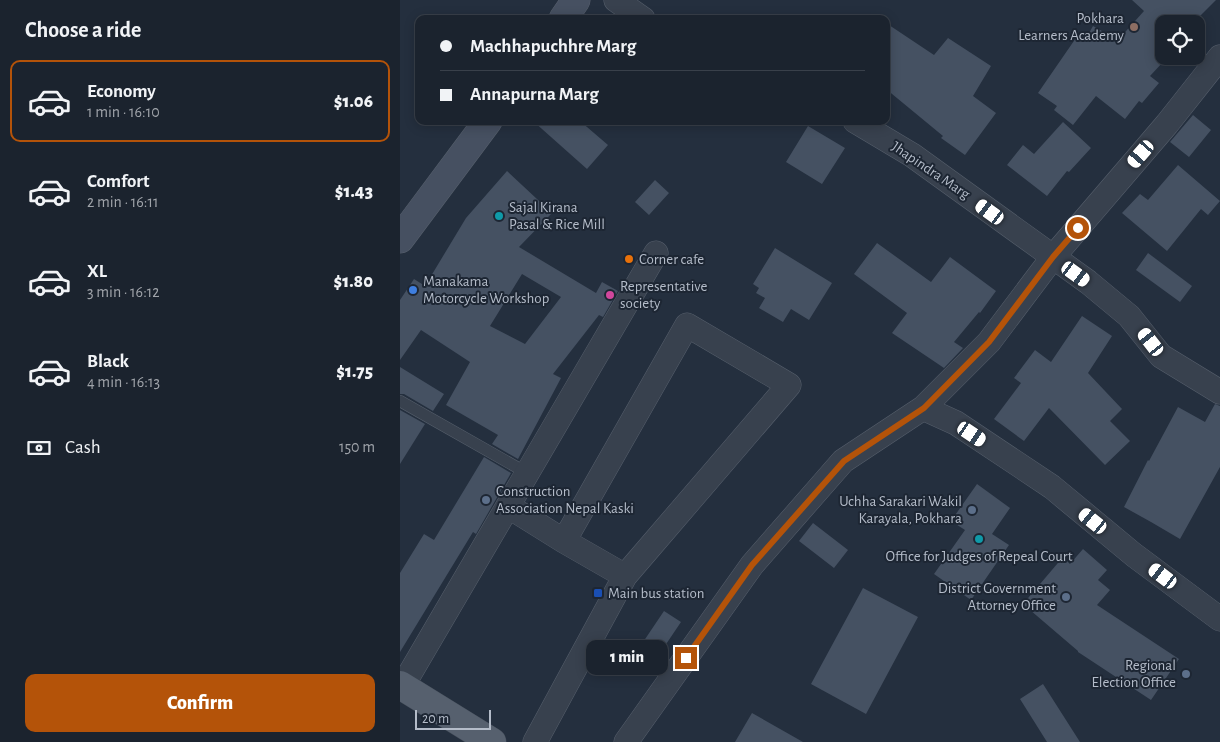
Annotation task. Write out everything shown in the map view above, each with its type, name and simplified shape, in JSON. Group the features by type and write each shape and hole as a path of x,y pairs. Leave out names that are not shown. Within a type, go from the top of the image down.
{"main road":[{"path":"566,15 576,0"},
{"path":"400,239 485,125"},
{"path":"401,686 492,742"}],"street":[{"path":"616,0 637,15"},
{"path":"626,742 752,565 844,461 924,408 989,342 1053,257 1220,57"},
{"name":"Jhapindra Marg","path":"862,125 912,155 1088,282 1130,316 1161,356 1220,392"},
{"path":"401,686 656,254"},
{"path":"535,742 626,576 789,385 687,325 564,541"},
{"path":"924,408 956,423 1052,487 1134,555 1220,619"},
{"path":"508,506 564,541 626,576"}],"lane":[{"path":"400,401 527,473"}],"building":[{"path":"1132,0 1216,0 1201,15 1155,15 1155,65 1160,65 1150,76 1159,83 1142,103 1139,101 1125,119 1096,96 1073,125 1054,110 1057,106 1038,93 1078,35 1085,40 1093,26 1118,40 1144,11"},
{"path":"890,26 934,55 948,38 991,66 973,96 996,113 965,155 941,138 943,136 890,92"},
{"path":"1193,115 1211,130 1189,157 1170,142"},
{"path":"1063,122 1091,148 1069,172 1067,171 1047,196 1007,165 1023,145 1034,154"},
{"path":"538,125 585,125 608,145 587,169"},
{"path":"808,126 845,148 822,184 786,162"},
{"path":"1178,165 1220,201 1208,215 1201,209 1167,251 1122,213 1140,194 1148,200"},
{"path":"507,171 552,213 519,247 596,293 602,282 618,291 603,317 599,315 553,374 561,378 518,459 492,444 498,435 446,405 470,362 421,330 400,360 400,300 414,279 425,286 466,218","holes":["522,274 561,297 525,344 490,326"]},
{"path":"655,180 669,193 649,215 635,202"},
{"path":"877,243 931,282 950,257 996,291 980,313 954,342 963,348 944,368 892,333 907,313 854,274"},
{"path":"775,248 832,283 809,320 791,309 783,322 759,308 765,298 756,293 759,288 753,284"},
{"path":"1148,253 1192,286 1180,302 1136,270"},
{"path":"1082,316 1112,336 1088,373 1122,409 1110,421 1130,441 1105,465 1049,408 1024,441 994,419 1021,383 1014,378 1035,350 1051,362"},
{"path":"400,367 444,394 433,411 404,394 400,394"},
{"path":"1215,404 1220,406 1220,467 1180,539 1124,507 1178,407 1205,422"},
{"path":"400,410 425,424 400,464"},
{"path":"484,457 511,473 476,534 473,532 400,652 400,573 424,534 434,540"},
{"name":"Office for Judges of Repeal Court","path":"977,484 1010,508 992,534 1009,545 971,600 934,574 965,530 951,521"},
{"path":"813,523 848,550 834,568 799,541"},
{"path":"1083,549 1107,570 1098,580 1110,590 1097,605 1179,659 1151,700 1078,652 1023,604 1063,557 1070,564"},
{"path":"863,588 918,617 866,714 811,684"},
{"path":"664,611 681,622 650,668 633,657"},
{"path":"1043,684 1080,742 1047,742 1020,699"},
{"path":"752,713 803,742 735,742"}],"place":[{"name":"Pokhara Learners Academy","path":"1134,27"},
{"name":"Sajal Kirana Pasal & Rice Mill","path":"499,216"},
{"name":"Corner cafe","path":"629,259"},
{"name":"Manakama Motorcycle Workshop","path":"413,290"},
{"name":"Representative society","path":"610,295"},
{"name":"Construction Association Nepal Kaski","path":"486,500"},
{"name":"Uchha Sarakari Wakil Karayala, Pokhara","path":"972,510"},
{"name":"Office for Judges of Repeal Court","path":"979,539"},
{"name":"Main bus station","path":"598,593"},
{"name":"District Government Attorney Office","path":"1066,597"},
{"name":"Regional Election Office","path":"1186,674"}],"route":[{"path":"686,658 752,565 844,461 924,408 989,342 1053,257 1078,228"}]}
